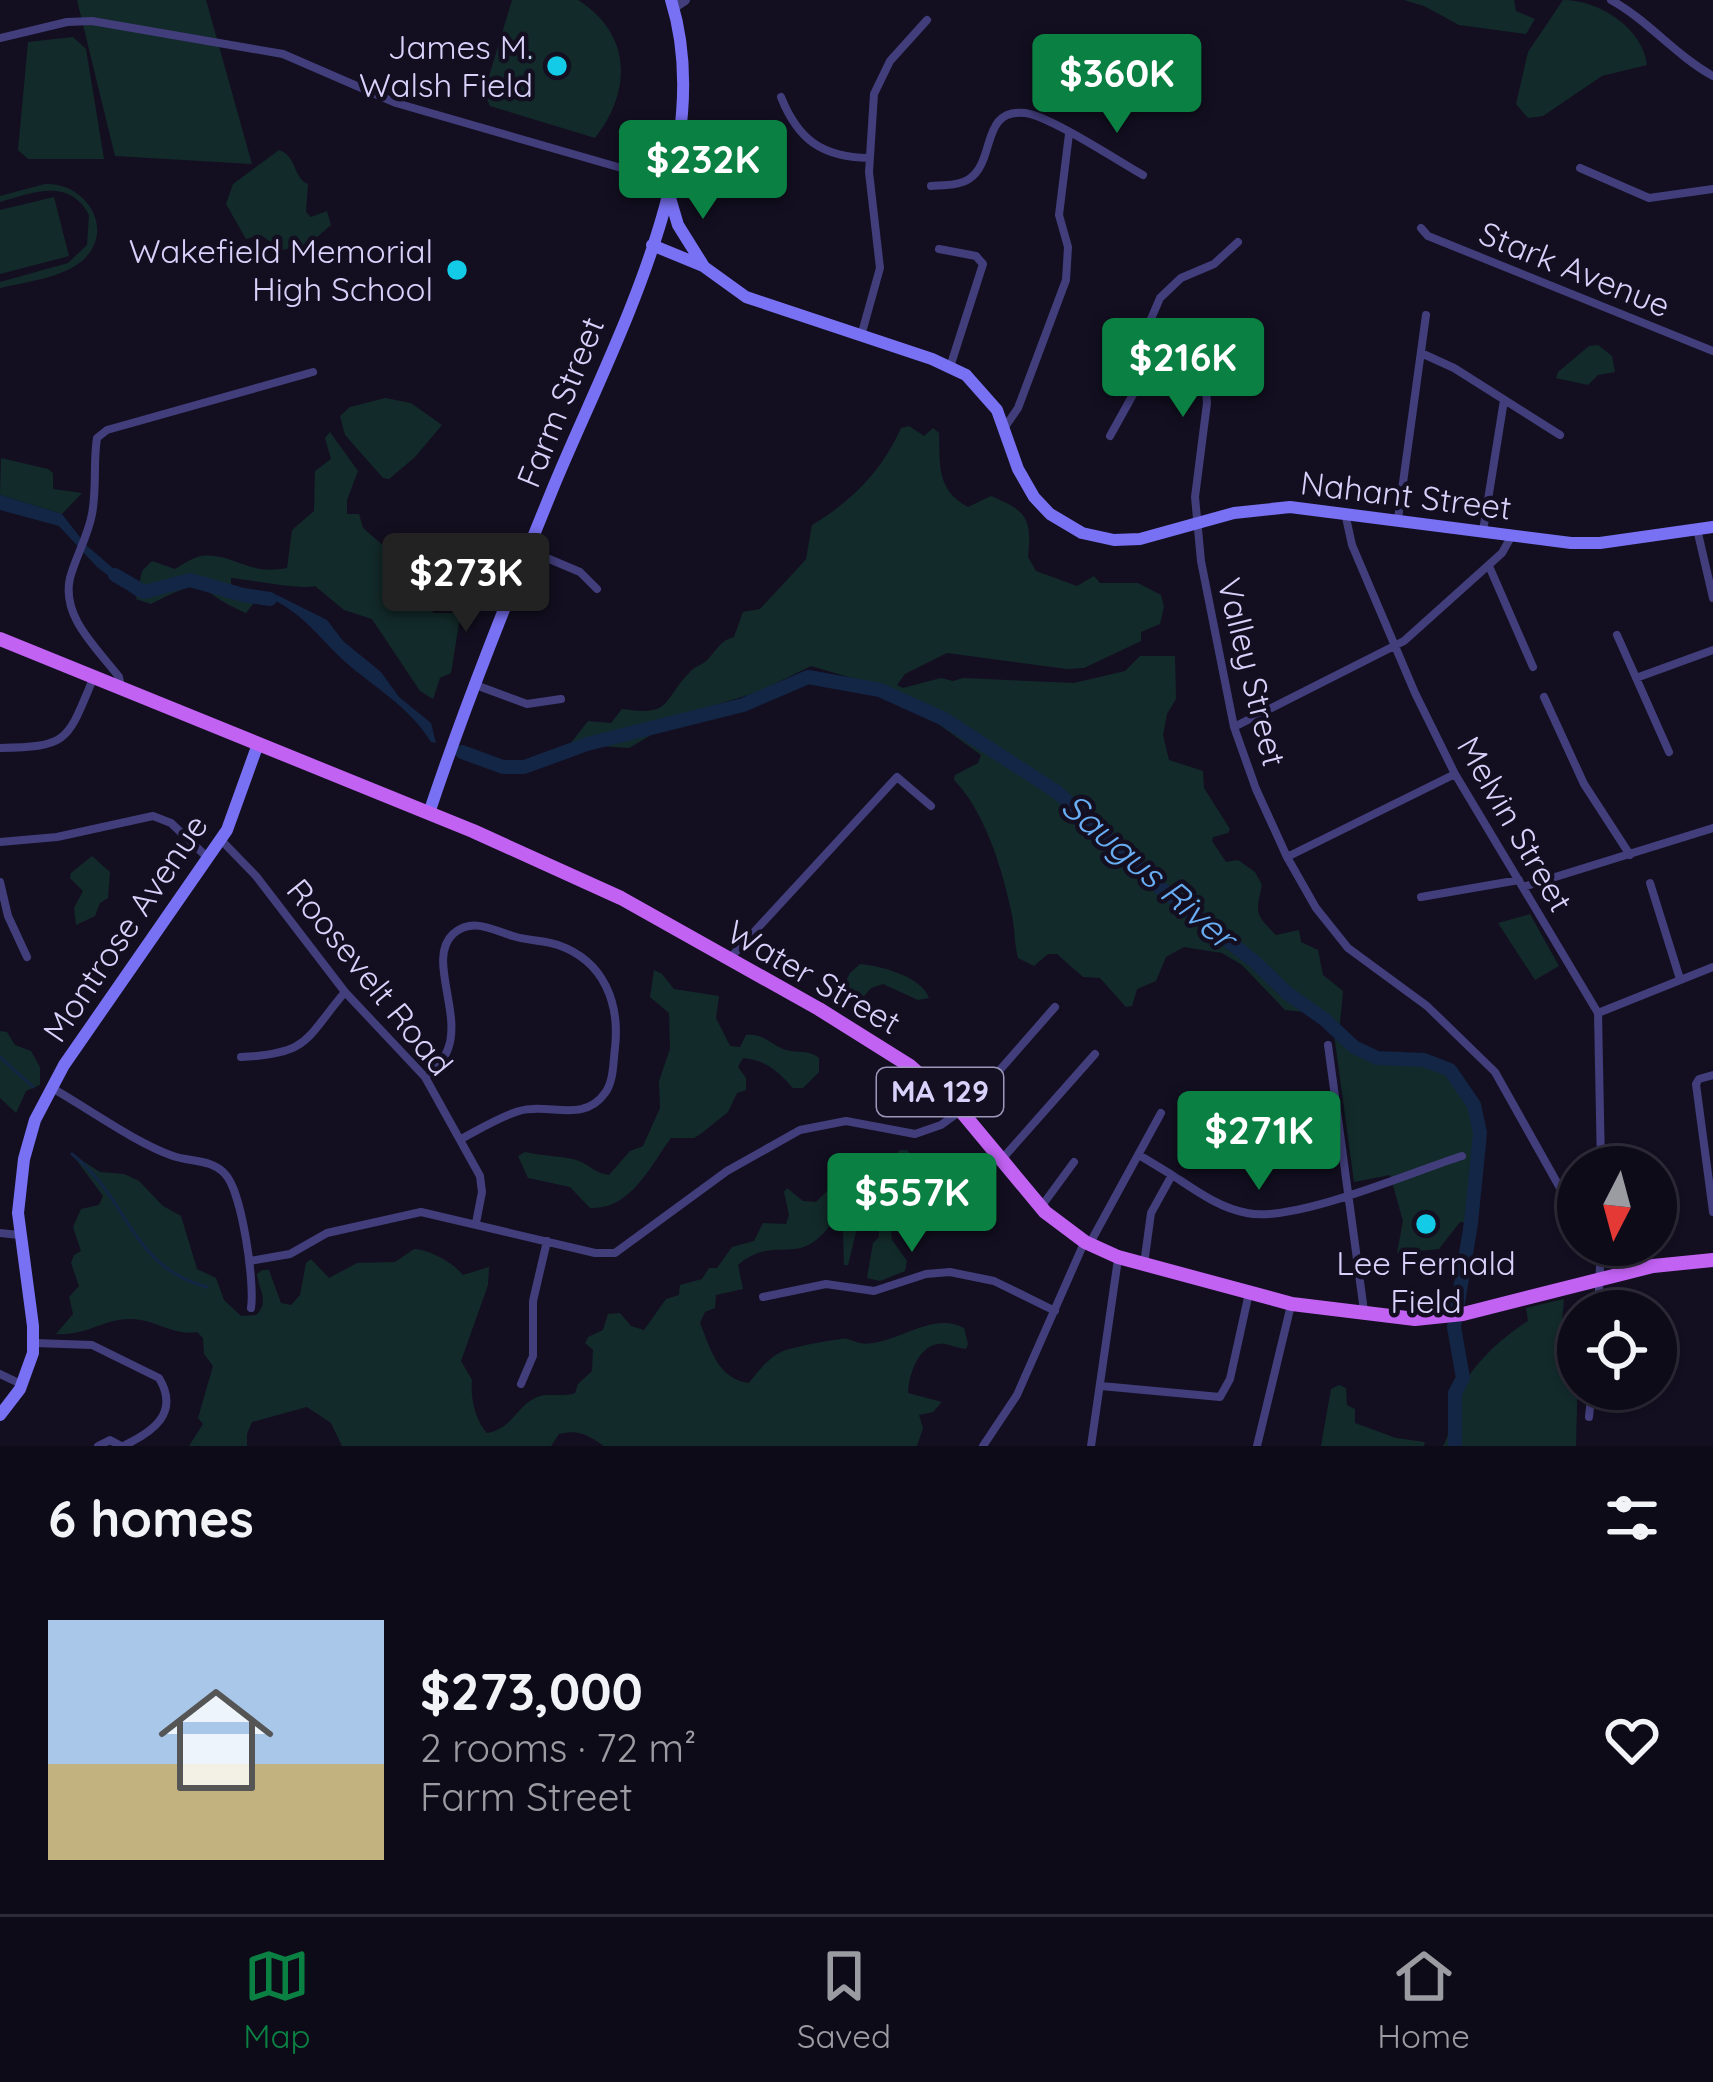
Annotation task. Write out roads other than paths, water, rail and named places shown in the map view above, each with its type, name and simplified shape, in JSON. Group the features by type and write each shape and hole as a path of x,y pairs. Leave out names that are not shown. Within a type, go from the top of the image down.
{"main road":[{"name":"Farm Street","path":"429,813 473,683 654,239 670,186 683,93 676,3"},
{"name":"Nahant Street","path":"670,186 673,212 703,266"},
{"path":"654,239 676,235 686,241"},
{"name":"Nahant Street","path":"654,239 746,297 950,367 982,389 1005,427 1027,487 1050,514 1092,536 1127,540 1277,507 1591,544 1713,527"},
{"name":"Water Street","path":"0,639 586,880 730,958 886,1049 962,1111 1041,1207 1087,1243 1118,1257 1292,1304 1406,1319 1456,1315 1600,1272 1713,1260"},
{"name":"Montrose Avenue","path":"0,1415 22,1385 34,1343 20,1235 20,1186 27,1145 51,1087 220,840 236,812 259,744"}],"street":[{"path":"1611,0 1650,26 1684,60 1713,76"},
{"path":"861,336 880,268 868,158 872,109 880,78 927,20"},
{"path":"0,38 92,21 274,52 396,103 670,186"},
{"path":"781,97 797,130 816,147 837,156 868,158"},
{"path":"932,187 961,183 974,175 982,164 990,132 1008,115 1030,114 1143,176"},
{"path":"1005,427 1018,408 1066,280 1068,247 1059,214 1069,134"},
{"path":"1580,168 1649,198 1713,189"},
{"name":"Stark Avenue","path":"1421,228 1428,236 1713,351"},
{"path":"1111,436 1135,391 1150,320 1160,298 1173,284 1214,264 1238,242"},
{"path":"939,249 976,256 983,264 950,367"},
{"path":"1398,519 1426,315"},
{"name":"Valley Street","path":"1150,320 1185,341 1205,369 1207,404 1196,480 1196,523 1234,727 1287,857 1316,908 1348,948 1427,1006 1495,1072 1557,1183"},
{"path":"1421,353 1436,357 1559,435"},
{"path":"121,688 119,677 75,619 70,604 70,578 95,498 95,445 100,434 313,372"},
{"path":"1483,531 1498,412 1504,400"},
{"name":"Melvin Street","path":"1345,512 1352,544 1455,774 1598,1012 1601,1146"},
{"path":"1697,529 1713,598"},
{"path":"1234,727 1395,646 1489,566 1512,535"},
{"path":"528,550 580,572 597,589"},
{"path":"1489,566 1533,667"},
{"path":"1617,635 1669,752"},
{"path":"1636,678 1713,650"},
{"path":"0,748 38,748 63,738 106,661"},
{"path":"473,683 527,704 561,699"},
{"path":"1544,697 1584,784 1630,855"},
{"path":"1287,857 1455,774"},
{"path":"730,958 897,777 932,806"},
{"path":"0,842 57,837 153,815 171,823 208,858"},
{"path":"1421,897 1521,884 1713,828"},
{"name":"Roosevelt Road","path":"220,840 264,886 346,992 425,1077 481,1180 476,1223"},
{"path":"0,882 8,916 27,957"},
{"path":"1650,883 1680,979"},
{"path":"425,1077 450,1045 451,997 441,961 447,941 458,930 483,926 558,945 584,959 604,981 616,1008 617,1026 605,1093 581,1110 526,1109 461,1139"},
{"path":"1598,1012 1713,967"},
{"path":"241,1057 278,1054 305,1042 346,992"},
{"path":"250,1261 285,1255 323,1234 401,1214 428,1213 595,1253 618,1252 727,1171 811,1125 857,1121 915,1134 962,1111 1055,1007"},
{"path":"1328,1045 1365,1316"},
{"path":"1002,1159 1095,1054"},
{"path":"1713,1075 1696,1082 1713,1212"},
{"path":"51,1087 170,1155 220,1169 233,1189 250,1261 251,1308"},
{"path":"983,1446 1014,1401 1087,1243 1161,1113"},
{"path":"1138,1155 1218,1202 1254,1214 1290,1211 1462,1156"},
{"path":"1041,1207 1074,1162"},
{"path":"1143,1265 1151,1213 1172,1175"},
{"path":"0,1233 20,1235"},
{"path":"521,1384 533,1356 532,1307 547,1241"},
{"path":"1091,1446 1118,1257"},
{"path":"1598,1266 1600,1272"},
{"path":"1599,1290 1600,1266"},
{"path":"763,1298 826,1284 874,1291 926,1274 950,1272 994,1281 1054,1311"},
{"path":"1101,1386 1218,1398 1230,1380 1250,1293"},
{"path":"1256,1446 1292,1304"},
{"path":"34,1343 92,1346 159,1378 167,1398 164,1418 151,1432 122,1446 110,1440 98,1446"},
{"path":"0,1375 22,1385"},
{"path":"1589,1417 1590,1410"}],"water":[{"path":"0,495 62,514 86,545 137,589 137,597 97,567 59,526 0,510"},
{"path":"261,594 277,595 327,620 343,641 381,672 399,697 431,723 436,743 293,611 272,599 256,604 254,599"}],"waterway":[{"path":"115,575 144,592 190,580 270,599"},
{"name":"Saugus River","path":"462,752 503,767 524,767 587,744 743,705 808,677 880,690 944,719 1057,792 1154,883 1354,1047 1377,1058 1424,1060 1450,1070 1474,1105 1480,1133 1454,1327 1463,1378 1455,1393 1455,1446"},
{"path":"0,1057 33,1087"},
{"path":"72,1154 107,1191 162,1264 207,1287"}],"place":[{"name":"James M. Walsh Field","path":"557,66"},
{"name":"Wakefield Memorial High School","path":"457,270"},
{"name":"Lee Fernald Field","path":"1426,1224"}]}
